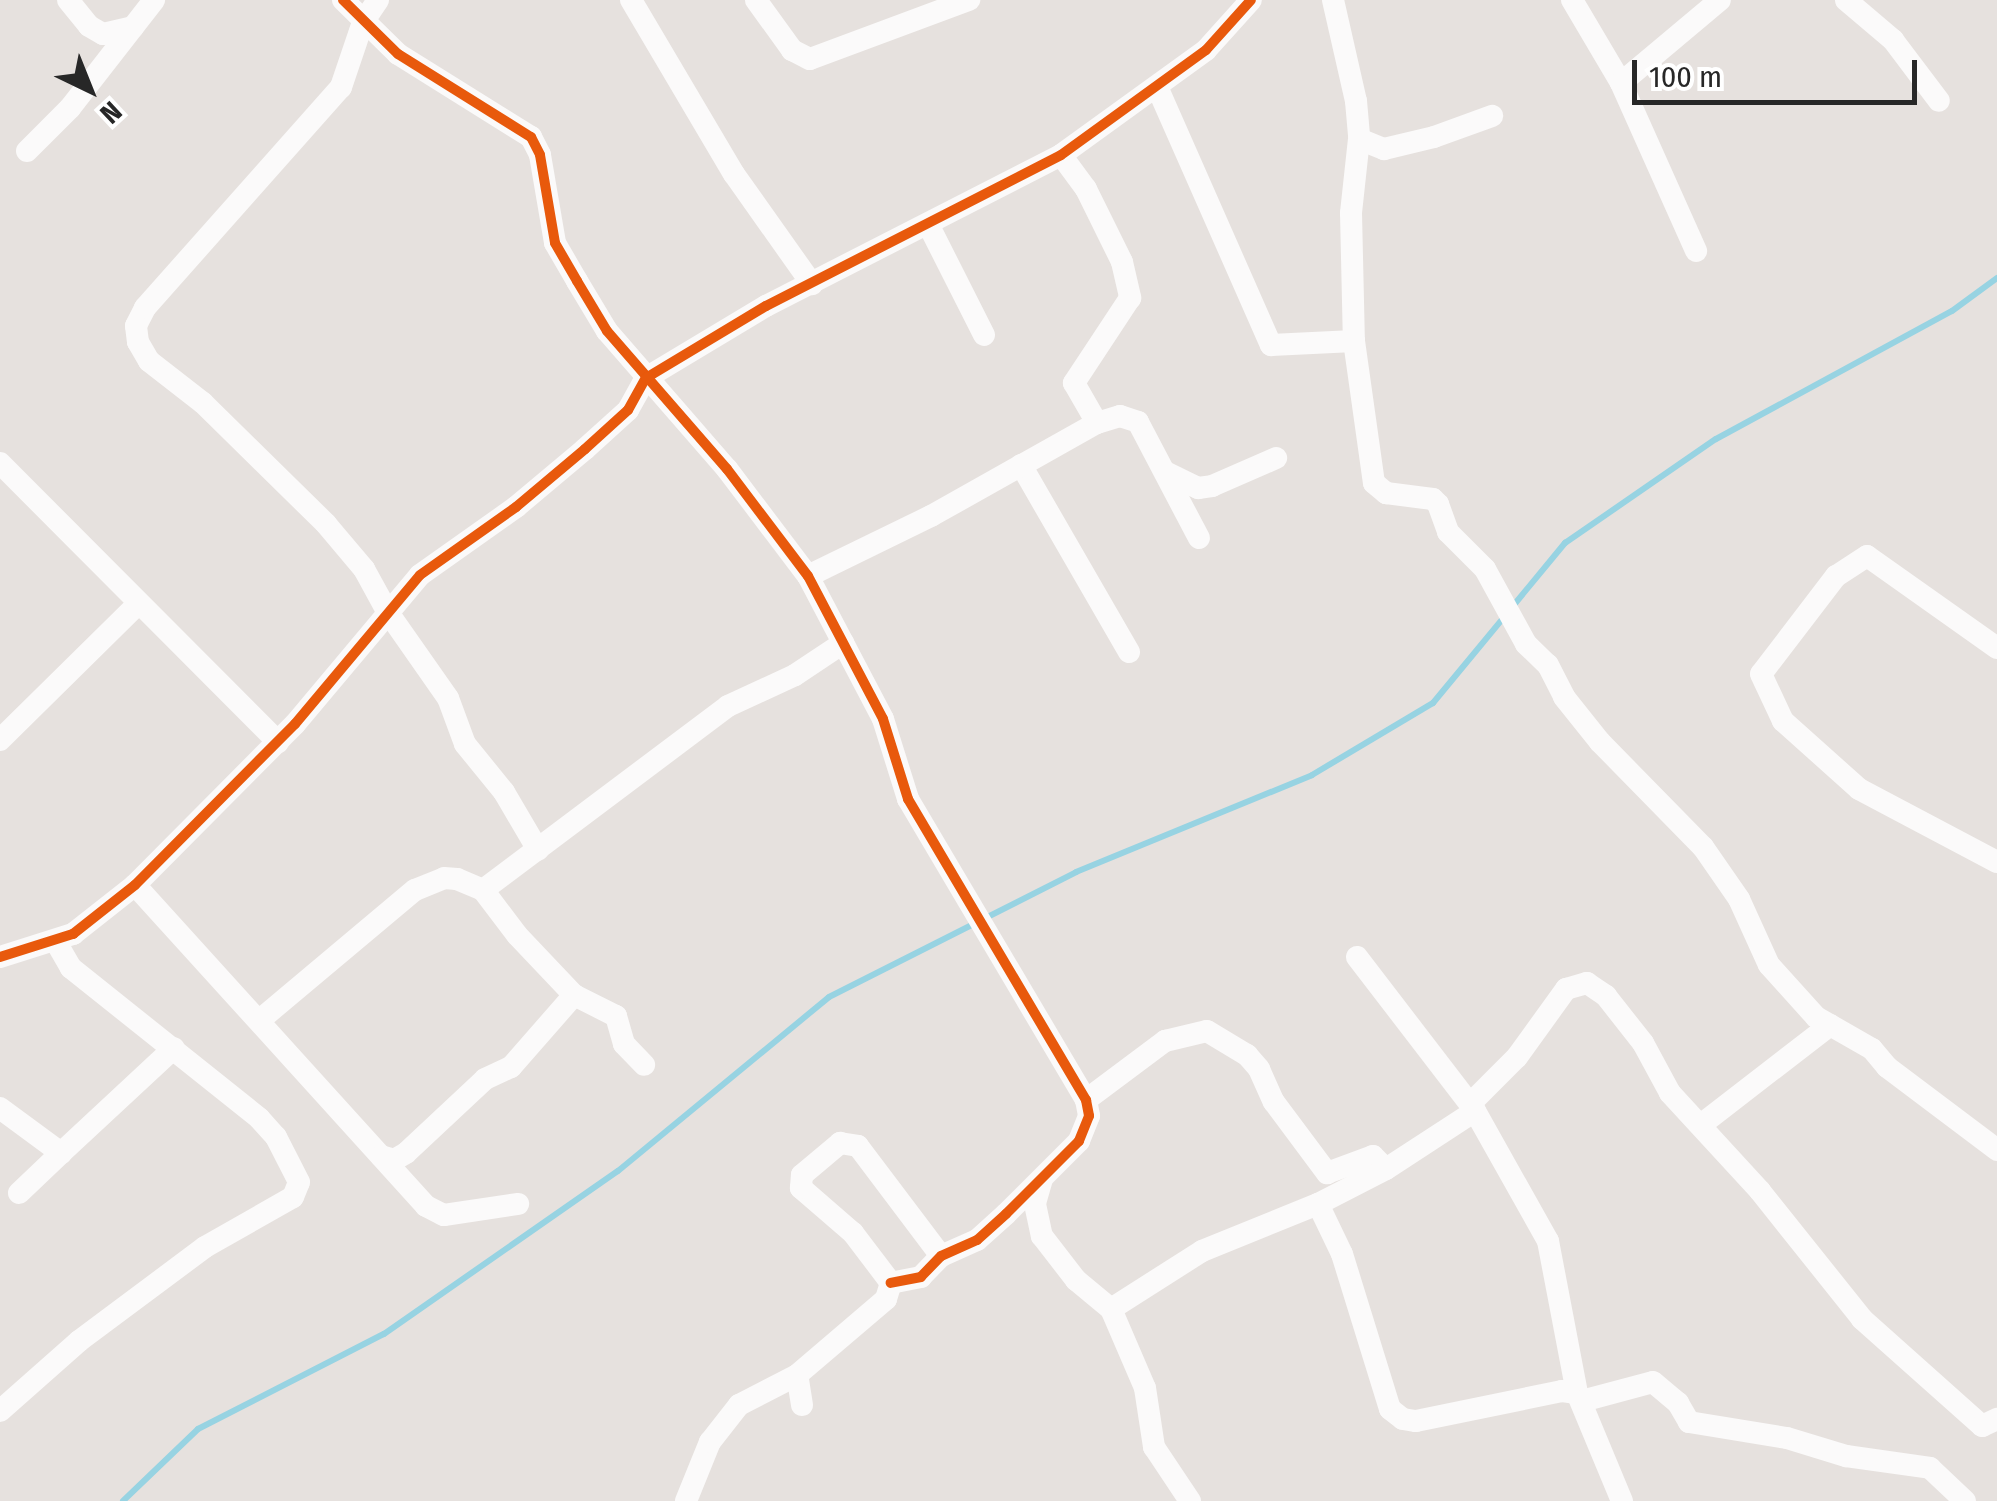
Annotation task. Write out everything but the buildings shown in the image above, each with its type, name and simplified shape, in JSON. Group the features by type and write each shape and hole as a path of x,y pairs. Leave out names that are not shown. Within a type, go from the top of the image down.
{"street":[{"path":"68,0 89,26 102,34 133,27"},
{"path":"26,151 70,108 154,0"},
{"path":"343,0 398,54 532,137 540,155 555,243 607,332 727,469 808,576 883,718 908,799 1086,1100 1089,1116 1078,1142 1042,1179 977,1240 941,1256 921,1277 891,1283"},
{"path":"378,0 363,22 341,87 157,294 136,326 138,342 150,361 203,403 326,524 380,592 387,611 448,698 465,744 504,792 538,850"},
{"path":"756,0 792,50 810,59 969,0"},
{"path":"0,957 74,934 135,885 278,742 387,611 445,554 516,506 628,410 646,378 812,284 1061,155 1158,89 1206,50 1228,10 1250,0"},
{"path":"1334,0 1347,50 1359,139 1351,213 1354,342 1374,482 1386,492 1433,499 1448,532 1486,570 1526,644 1548,664 1564,697 1600,742 1703,847 1739,899 1769,965 1816,1017 1872,1049 1887,1067 1997,1150"},
{"path":"1572,0 1621,83 1696,250"},
{"path":"1621,83 1720,0"},
{"path":"1846,0 1894,40 1939,101"},
{"path":"636,2 734,174 812,284"},
{"path":"1158,89 1271,345 1354,342"},
{"path":"1359,139 1384,149 1434,137 1492,116"},
{"path":"1061,155 1086,189 1122,262 1130,298 1074,382 1096,423"},
{"path":"929,226 984,335"},
{"path":"808,576 931,516 1096,423 1130,416 1138,422 1199,538"},
{"path":"1165,472 1198,488 1212,486 1276,458"},
{"path":"0,463 278,742"},
{"path":"1021,465 1129,652"},
{"path":"1997,648 1868,556 1836,576 1762,674 1783,722 1859,789 1997,862"},
{"path":"0,740 138,604"},
{"path":"483,890 728,706 795,675 843,643"},
{"path":"260,1019 415,890 444,878 483,890 517,935 574,994 616,1016 624,1044 644,1065"},
{"path":"135,885 434,1212 444,1215 518,1204"},
{"path":"0,1411 78,1341 153,1284 298,1191 299,1176 268,1128 72,968 55,940"},
{"path":"1358,958 1472,1107 1548,1241 1580,1397 1622,1501"},
{"path":"1111,1309 1202,1251 1318,1204 1386,1169 1472,1107 1505,1071 1566,989 1587,984 1606,996 1643,1043 1670,1093 1702,1124 1862,1319 1982,1426 1997,1419"},
{"path":"381,1156 394,1160 406,1153 485,1079 511,1067 574,994"},
{"path":"1702,1124 1830,1025"},
{"path":"1086,1100 1165,1042 1208,1031 1247,1055 1259,1069 1274,1102 1326,1173 1373,1156 1386,1169"},
{"path":"19,1193 174,1048"},
{"path":"0,1108 61,1153"},
{"path":"891,1283 853,1233 801,1188 802,1174 840,1143 858,1146 941,1256"},
{"path":"1042,1179 1035,1204 1051,1253 1111,1309 1144,1388 1154,1446 1190,1501"},
{"path":"1318,1204 1342,1254 1384,1395 1390,1410 1403,1419 1416,1420 1562,1391 1580,1397 1653,1382 1678,1403 1689,1422 1787,1438 1846,1456 1930,1468 1965,1501"},
{"path":"686,1501 710,1442 739,1406 797,1376 886,1299 891,1283"},
{"path":"797,1376 802,1405"}],"waterway":[{"path":"1513,606 1565,543 1716,439 1952,311 1997,278"},
{"path":"123,1501 198,1429 384,1334 618,1171 829,997 1076,872 1312,775 1433,703 1505,616"}],"cycle path":[{"path":"343,0 398,54 531,137 540,155 555,243 607,331 727,469 808,576 883,719 908,799 1086,1100 1089,1116 1079,1141 1006,1214 977,1240 941,1256 921,1277 891,1283"},
{"path":"0,957 73,934 135,885 295,724 420,575 516,507 585,449 628,410 646,378 766,306 1061,155 1206,50 1251,0"}]}
